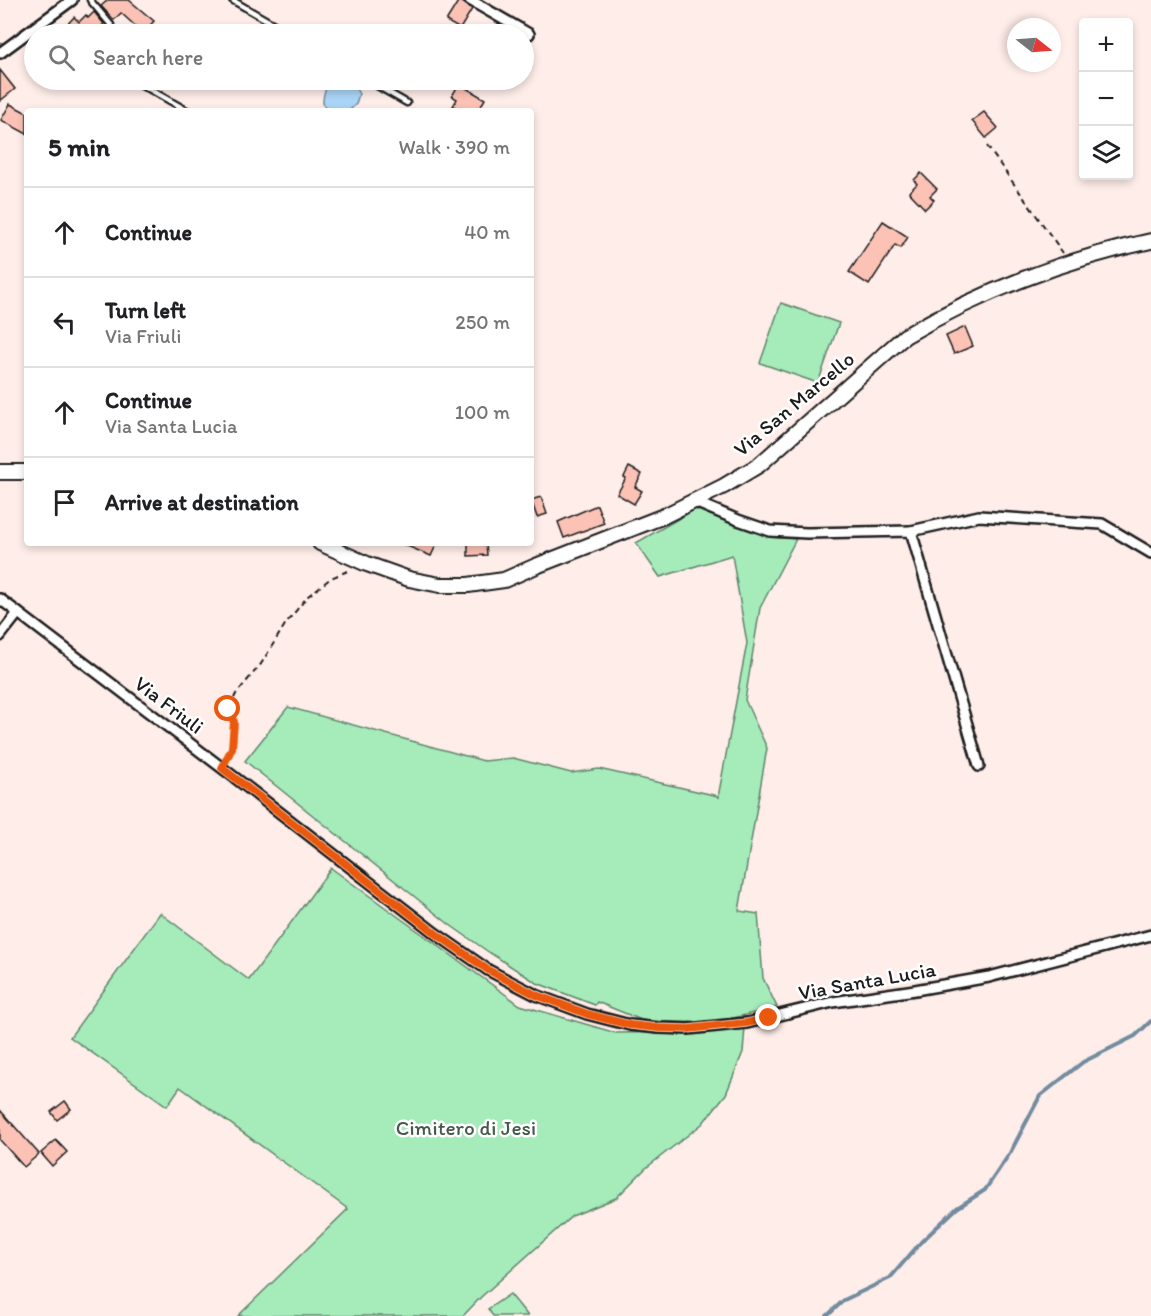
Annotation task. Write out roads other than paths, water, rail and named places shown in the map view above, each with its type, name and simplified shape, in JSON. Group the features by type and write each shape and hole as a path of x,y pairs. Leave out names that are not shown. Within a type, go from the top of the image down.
{"main road":[{"name":"Via San Marcello","path":"327,546 409,579 440,585 468,585 504,580 664,516 694,502 759,465 905,336 931,321 970,302 1070,262 1151,241"},
{"path":"0,472 24,472"}],"street":[{"path":"39,24 72,0"},
{"path":"470,0 512,24"},
{"path":"0,53 24,35"},
{"path":"694,502 770,531 807,533 911,531 979,516 1102,524 1151,553"},
{"path":"911,531 979,766"},
{"name":"Via Friuli","path":"0,599 435,933 488,970 536,995 587,1014"},
{"path":"0,636 18,613"},
{"name":"Via Santa Lucia","path":"587,1014 630,1025 658,1028 688,1029 747,1023 833,1002 988,977 1151,935"}],"lane":[{"path":"90,0 110,24"},
{"path":"232,0 274,24"},
{"path":"151,90 183,108"},
{"path":"384,90 407,103"}],"water":[{"path":"325,90 357,90 359,94 352,108 325,108"}],"waterway":[{"path":"827,1316 844,1300 890,1278 921,1242 957,1208 985,1190 1010,1153 1040,1096 1083,1062 1135,1036 1151,1021"}],"park label":[{"name":"Cimitero di Jesi","path":"466,1128"}]}
